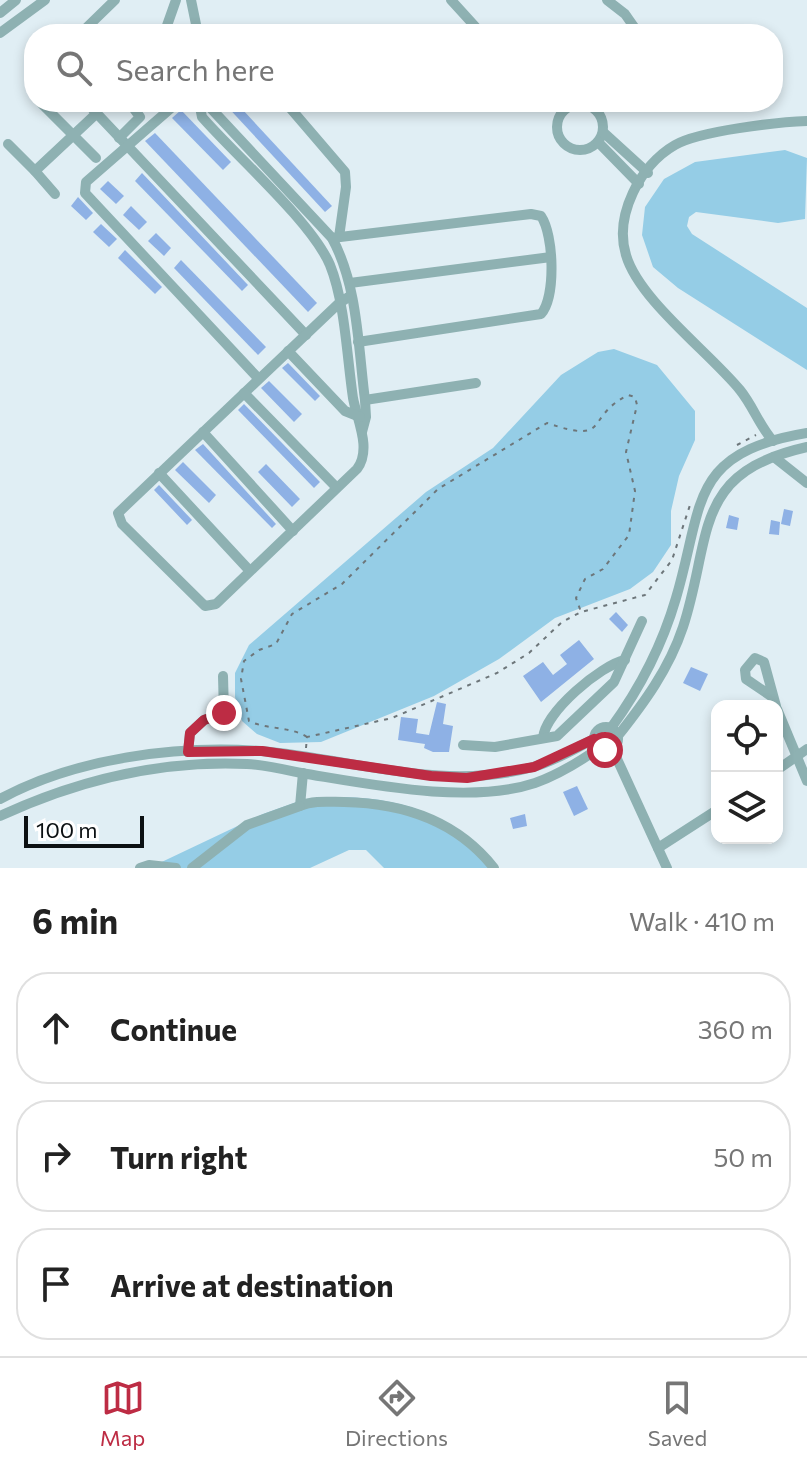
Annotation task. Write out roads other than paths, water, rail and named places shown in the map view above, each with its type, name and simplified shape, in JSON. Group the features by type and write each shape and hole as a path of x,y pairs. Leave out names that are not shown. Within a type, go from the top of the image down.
{"street":[{"path":"0,13 16,0"},
{"path":"0,33 45,0"},
{"path":"90,24 115,0"},
{"path":"168,24 176,0"},
{"path":"191,0 196,24"},
{"path":"451,0 473,24"},
{"path":"607,0 632,24"},
{"path":"50,112 96,158"},
{"path":"119,138 139,118 138,112"},
{"path":"167,112 86,182 85,193 258,378"},
{"path":"201,112 202,117 324,253 332,272 338,304 361,417 364,459 216,604 205,606 122,524 118,513 258,378 338,304 350,296"},
{"path":"215,112 336,238 350,283 365,400 361,417"},
{"path":"294,112 345,172 346,187 336,238"},
{"path":"561,112 557,131 567,146 583,150 600,137 603,124 600,112"},
{"path":"35,171 97,113 306,335"},
{"path":"773,441 742,392 643,286 631,268 622,225 625,210 639,184 668,149 691,138 807,121"},
{"path":"600,137 648,173"},
{"path":"600,137 639,184"},
{"path":"8,144 55,194"},
{"path":"336,238 537,215 545,221 551,257 547,304 535,317 358,342"},
{"path":"350,283 551,257"},
{"path":"288,351 345,411 361,417"},
{"path":"365,400 476,383"},
{"path":"244,393 336,487"},
{"path":"203,432 293,531"},
{"path":"667,868 612,748 610,731 634,697 662,640 677,594 692,523 705,490 734,458 773,441 807,433"},
{"path":"0,816 72,786 157,768 248,764 429,790 526,786 564,770 651,692 674,649 705,535 721,497 740,472 807,447"},
{"path":"774,457 807,483"},
{"path":"159,473 249,570"},
{"path":"463,745 495,747 557,736 614,682 642,621"},
{"path":"543,738 545,727 561,705 601,670 625,660"},
{"path":"188,752 190,733 204,720 224,713 223,676"},
{"path":"585,711 610,731"},
{"path":"783,726 807,781"},
{"path":"0,799 75,770 115,761 188,752 262,751 431,776 502,775 550,762 596,743 612,748"},
{"path":"783,766 807,749"},
{"path":"300,806 303,773"},
{"path":"429,790 431,776"},
{"path":"192,868 247,825 315,802 387,804 443,824 483,854 494,868"},
{"path":"658,848 711,814"},
{"path":"140,868 149,865 176,868"}]}
